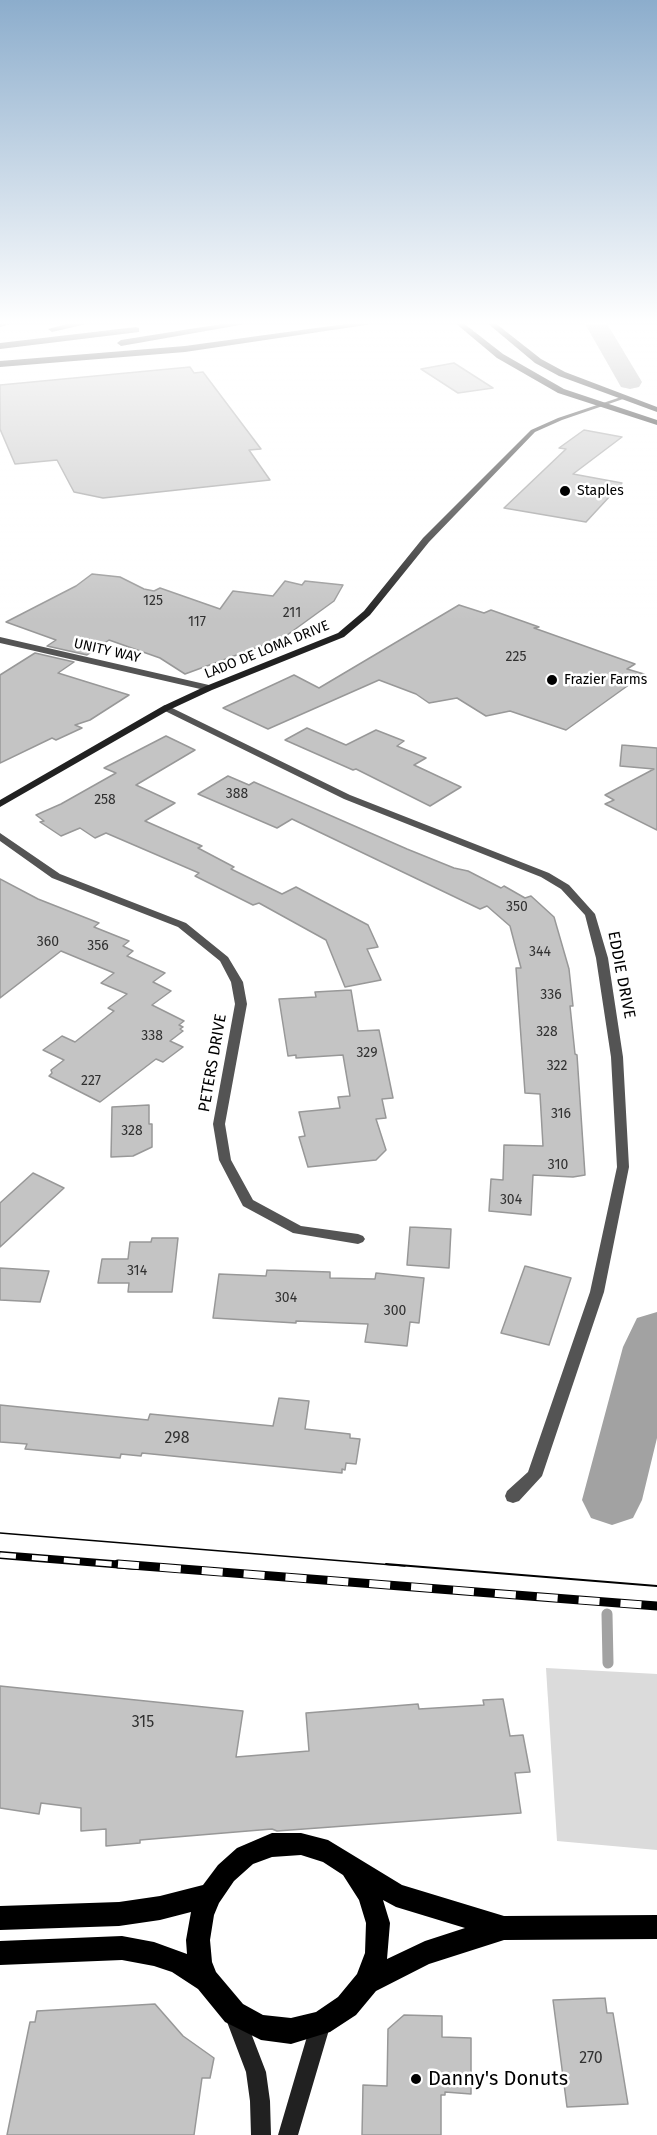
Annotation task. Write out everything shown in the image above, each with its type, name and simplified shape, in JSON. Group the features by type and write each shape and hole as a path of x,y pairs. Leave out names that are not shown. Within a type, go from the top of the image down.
{"main road":[{"path":"352,1869 369,1894 378,1923 377,1953 367,1982 347,2006 321,2023 291,2031 261,2027 234,2013 207,1980 200,1962 198,1940 202,1915 210,1895 226,1873 245,1856 272,1845 289,1843 328,1852 352,1869 396,1894 504,1928"},
{"path":"0,1918 119,1914 160,1908 210,1895"},
{"path":"367,1982 425,1953 504,1928 657,1927"},
{"path":"0,1953 122,1948 154,1954 178,1962 207,1980"}],"street":[{"name":"LADO DE LOMA DRIVE","path":"0,804 166,708 209,688 341,635 367,613 426,540 533,431 552,422"},
{"name":"UNITY WAY","path":"0,640 209,688"},
{"name":"EDDIE DRIVE","path":"166,708 347,797 545,874 565,887 590,914 602,958 617,1058 623,1167 597,1292 534,1476 513,1496"},
{"name":"PETERS DRIVE","path":"0,836 56,876 182,925 224,959 237,982 241,1004 219,1125 225,1160 248,1203 298,1230 358,1239"},
{"path":"234,2013 256,2072 261,2135"},
{"path":"288,2135 321,2023"}],"shaded area":[{"path":"546,1668 657,1674 657,1850 557,1841"}],"building":[{"path":"0,422 240,422 261,449 249,450 270,480 103,498 74,492 57,460 15,464 0,429"},
{"path":"584,430 622,437 573,474 622,483 586,522 504,508 566,449 559,448"},
{"path":"92,574 120,577 144,589 154,591 160,588 220,609 233,591 273,596 285,581 302,585 305,581 343,585 334,601 283,638 185,674 160,658 109,640 87,655 47,646 56,640 6,622 76,586"},
{"path":"459,605 484,613 491,610 539,627 534,628 635,664 627,669 644,674 566,730 510,711 486,716 457,698 429,703 416,694 379,680 268,729 223,708 294,675 319,688"},
{"path":"35,653 74,662 58,673 129,695 90,720 75,725 82,728 56,740 52,738 0,763 0,675"},
{"path":"307,728 346,745 376,730 404,741 397,746 426,758 414,765 461,787 430,806 356,769 353,770 285,740"},
{"path":"166,736 195,750 136,785 175,803 145,821 202,846 198,848 234,867 231,869 282,894 296,887 368,925 378,947 367,949 381,980 345,987 326,940 259,903 253,905 195,876 199,873 106,833 95,838 80,828 61,836 40,822 44,821 36,815 61,804 116,773 104,768"},
{"path":"622,745 657,748 657,830 605,804 614,800 605,795 654,769 620,766"},
{"path":"228,776 249,785 254,782 407,849 454,868 468,871 501,888 504,886 525,898 531,896 554,917 569,969 573,1006 570,1006 575,1054 577,1055 585,1175 573,1177 533,1175 531,1215 489,1211 491,1179 503,1180 504,1145 543,1146 540,1094 525,1093 516,968 521,968 510,926 487,906 480,909 292,819 277,828 198,794"},
{"path":"0,879 38,899 99,923 94,927 129,941 123,946 133,951 127,956 165,973 153,982 171,991 152,1005 184,1021 179,1025 183,1027 180,1029 183,1031 170,1041 183,1047 163,1062 156,1059 100,1102 49,1076 52,1073 51,1070 64,1060 43,1050 62,1036 75,1042 114,1011 108,1008 127,994 101,983 114,973 61,951 0,998"},
{"path":"351,990 358,1031 379,1030 393,1098 382,1099 386,1118 376,1119 386,1150 376,1160 308,1167 299,1137 305,1136 299,1112 340,1108 338,1097 350,1096 343,1055 296,1058 296,1055 288,1056 279,999 316,997 315,992"},
{"path":"149,1105 152,1147 133,1156 111,1157 112,1107"},
{"path":"33,1173 64,1188 0,1247 0,1203"},
{"path":"410,1227 451,1229 449,1268 407,1265"},
{"path":"152,1238 178,1238 172,1292 128,1292 129,1283 98,1283 102,1259 128,1259 130,1242 151,1242"},
{"path":"525,1266 571,1278 549,1345 501,1333"},
{"path":"0,1268 49,1271 40,1302 0,1300"},
{"path":"267,1270 330,1272 330,1278 375,1279 376,1273 424,1278 419,1323 410,1322 407,1346 365,1342 368,1324 213,1318 219,1274 266,1276"},
{"path":"279,1398 309,1401 305,1429 350,1434 350,1438 360,1439 356,1464 346,1463 342,1473 142,1453 141,1456 121,1454 120,1458 25,1449 27,1444 0,1442 0,1405 148,1420 150,1414 273,1426"},
{"path":"0,1686 243,1711 236,1757 309,1751 306,1713 418,1704 419,1709 484,1705 483,1700 503,1699 510,1736 523,1735 530,1772 515,1773 521,1813 277,1831 272,1829 140,1840 140,1843 106,1846 106,1829 81,1831 81,1808 41,1803 39,1814 0,1808"},
{"path":"605,1998 607,2013 613,2013 628,2104 567,2107 553,2000"},
{"path":"155,2004 183,2036 214,2058 210,2078 202,2078 194,2135 7,2135 30,2022 35,2022 37,2011"},
{"path":"404,2015 442,2016 442,2037 471,2038 471,2094 445,2092 445,2095 441,2095 441,2135 362,2135 363,2085 387,2086 388,2029"}],"waterway":[{"path":"612,1500 651,1347 657,1333"},
{"path":"607,1614 608,1663"}],"tram line":[{"path":"0,1533 405,1566"},
{"path":"386,1564 657,1586"}],"railway":[{"path":"0,1555 137,1566"},
{"path":"118,1564 657,1606"}],"place":[{"name":"Staples","path":"565,491"},
{"name":"Frazier Farms","path":"552,680"},
{"name":"Danny's Donuts","path":"416,2079"}]}
